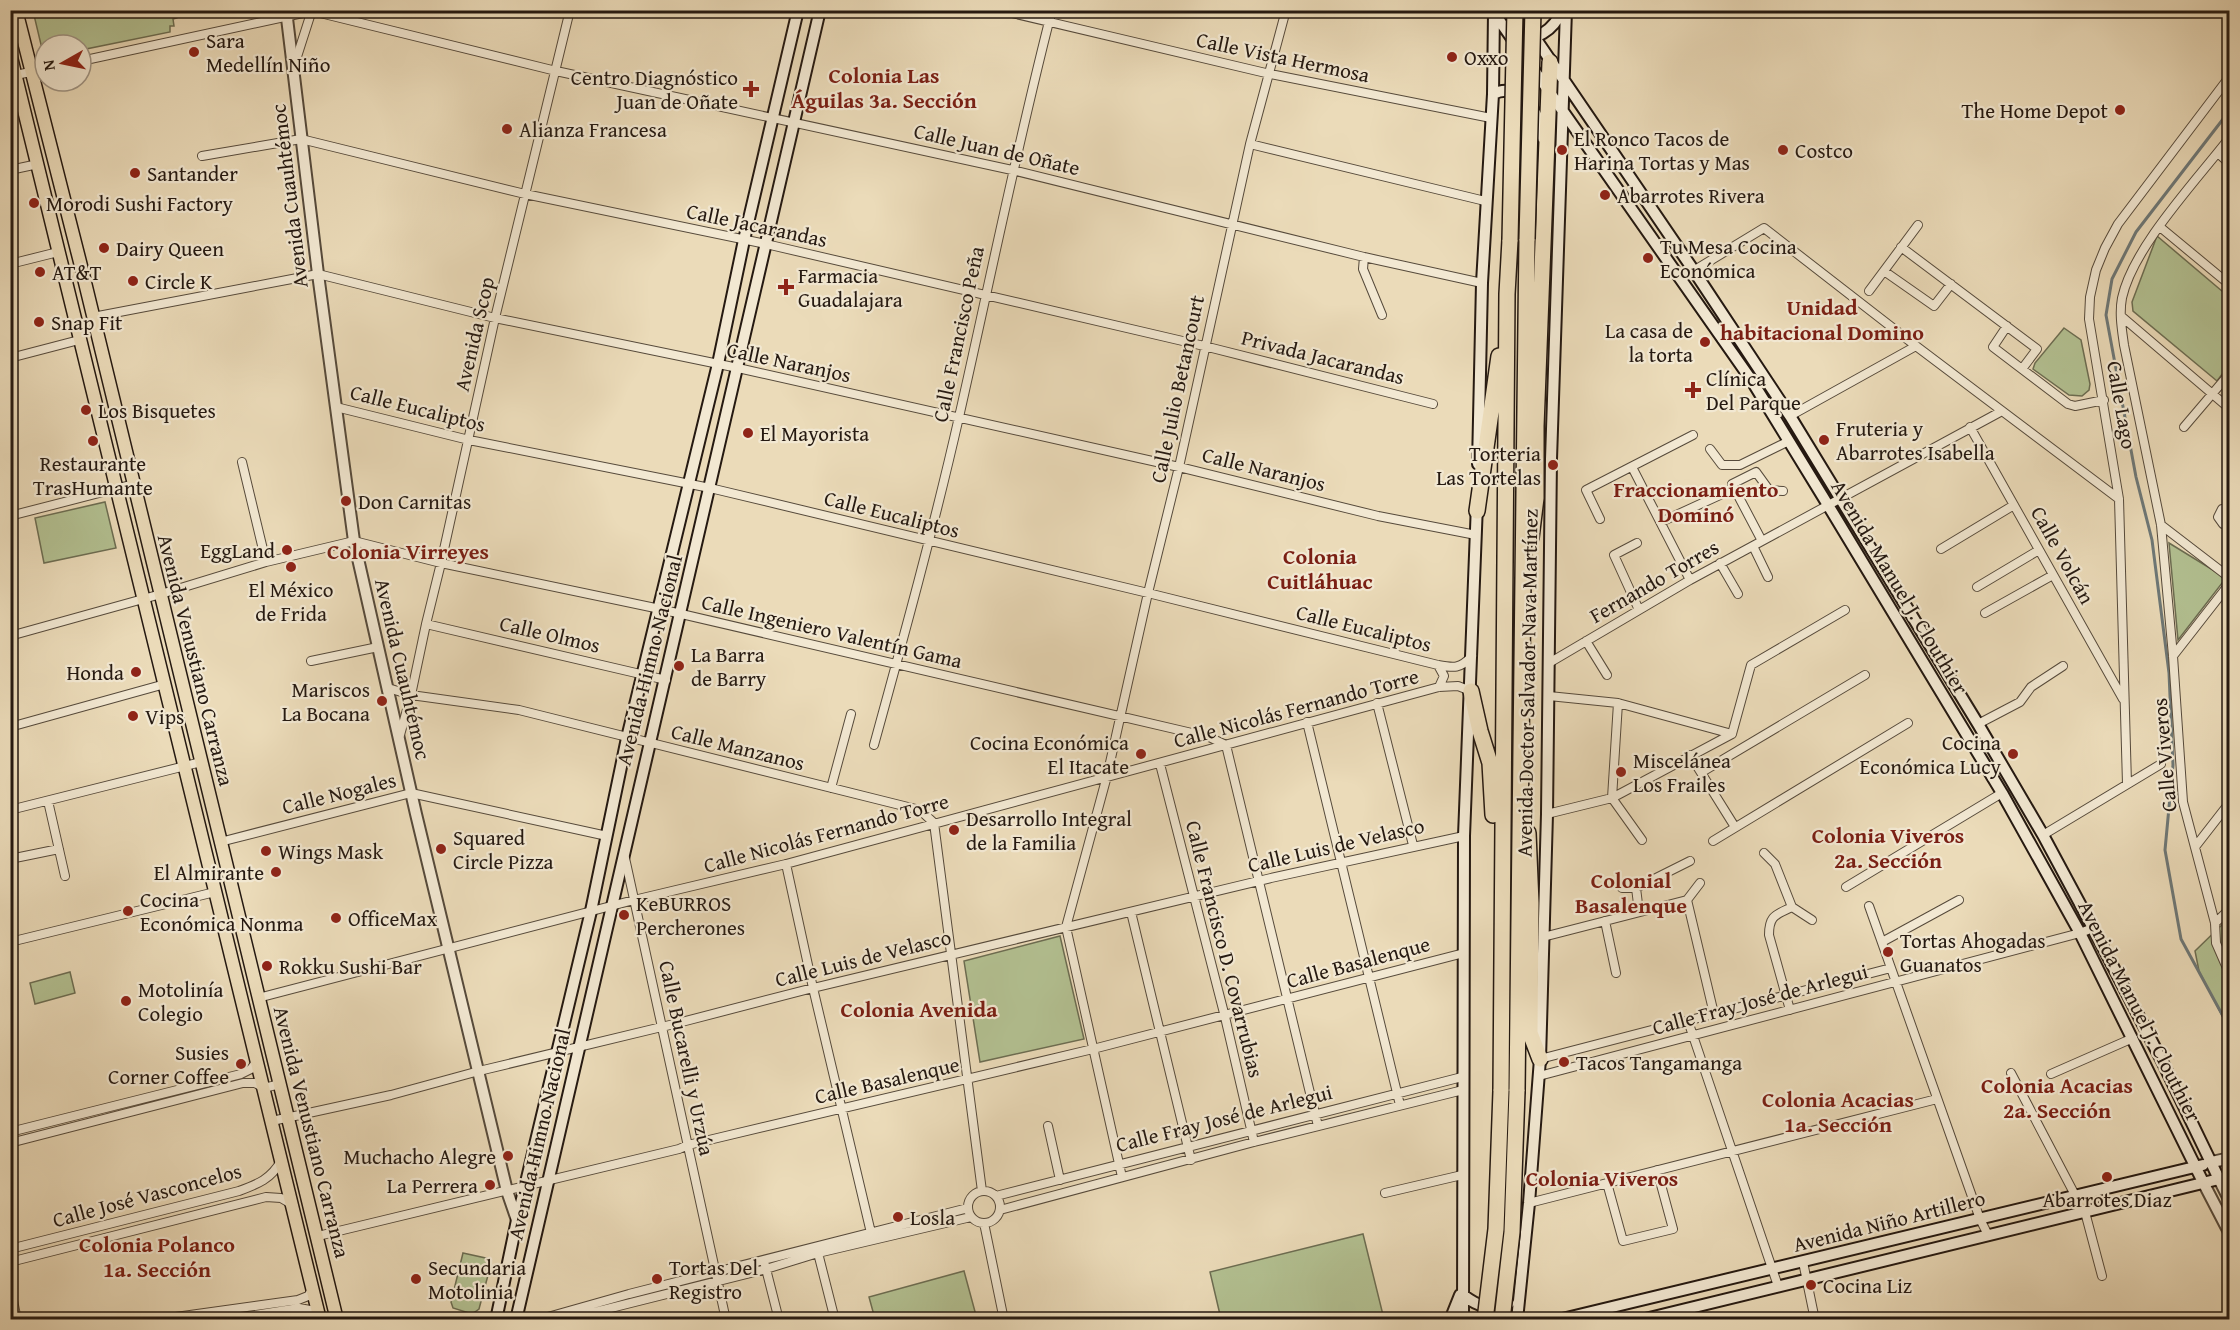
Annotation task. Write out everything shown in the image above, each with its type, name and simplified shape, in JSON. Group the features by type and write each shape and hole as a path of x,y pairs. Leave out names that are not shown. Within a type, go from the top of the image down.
{"highway":[{"name":"Avenida Doctor Salvador Nava Martínez","path":"1485,1320 1496,1229 1501,1091 1508,294 1515,10"},
{"name":"Avenida Doctor Salvador Nava Martínez","path":"1502,1320 1512,1232 1517,1091 1527,239 1533,10"},
{"path":"1522,624 1536,498 1536,426 1550,62"},
{"path":"1477,511 1508,294"},
{"path":"1471,691 1490,763 1495,835 1502,889"},
{"path":"1520,772 1530,852 1530,1033 1540,1059"}],"main road":[{"name":"Avenida Venustiano Carranza","path":"16,10 337,1320"},
{"name":"Avenida Himno Nacional","path":"496,1320 517,1220 591,911 627,738 718,364 744,240 798,10"},
{"name":"Avenida Himno Nacional","path":"516,1320 820,10"},
{"name":"Avenida Manuel J. Clouthier","path":"1515,10 1694,271 1790,416 1978,724 2043,835 2093,927 2212,1162 2224,1178 2229,1201"},
{"path":"1514,44 1534,39 1545,33 1554,26 1564,10"},
{"name":"Avenida Doctor Salvador Nava Martínez","path":"1517,1320 1530,1203 1540,1059 1547,814 1551,459 1564,10"},
{"name":"Avenida Manuel J. Clouthier","path":"1494,11 1514,44 1752,381 2002,792 2080,933 2229,1234"},
{"path":"1463,1320 1464,836 1473,655 1482,283 1493,94 1494,11"},
{"name":"Avenida Cuauhtémoc","path":"287,13 318,274 354,541 411,794 507,1191 517,1220"},
{"name":"Avenida Venustiano Carranza","path":"10,53 13,76 38,164 79,340 145,599 320,1318"},
{"path":"1493,94 1502,90 1515,91 1524,98 1536,114 1542,131 1545,169"},
{"path":"1540,340 1555,317"},
{"path":"1536,426 1551,459"},
{"name":"Avenida Niño Artillero","path":"1558,1320 2229,1158"},
{"name":"Avenida Niño Artillero","path":"1641,1320 1686,1314 1778,1286 2224,1178"},
{"path":"1463,1292 1476,1305 1495,1307 1511,1303 1520,1294"},
{"path":"1450,1320 1463,1292"}],"street":[{"name":"Avenida Scop","path":"399,736 411,695 495,318 570,10"},
{"name":"Calle Vista Hermosa","path":"999,10 1270,74 1491,118"},
{"name":"Calle Francisco Peña","path":"874,745 897,666 958,418 1012,170 1052,10"},
{"name":"Calle Julio Betancourt","path":"1066,927 1107,776 1179,467 1250,144 1286,10"},
{"path":"1468,10 1494,11"},
{"path":"293,67 312,11"},
{"name":"Calle Juan de Oñate","path":"93,58 287,13 312,11 556,71 1012,170 1364,257 1482,283"},
{"path":"13,76 33,71"},
{"name":"Calle Lago","path":"2127,784 2119,499 2089,319 2090,297 2096,270 2118,224 2229,76"},
{"name":"Calle Viveros","path":"2229,137 2160,227 2130,273 2122,299 2121,316 2124,345 2161,525 2183,802 2215,923 2216,943 2229,975"},
{"path":"202,156 301,139"},
{"name":"Calle Jacarandas","path":"301,139 525,194 766,244 1204,346"},
{"path":"1250,144 1485,201"},
{"path":"2217,153 2229,164"},
{"path":"10,170 38,164"},
{"path":"1869,291 1918,225"},
{"path":"2160,227 2229,285"},
{"path":"1680,279 1764,228 2119,499"},
{"path":"1901,247 2037,349 2022,369"},
{"path":"10,264 58,252"},
{"path":"1364,257 1363,269 1382,315"},
{"path":"1884,271 1934,306 1951,284"},
{"name":"Calle Naranjos","path":"93,317 318,274 495,318 738,368 1179,467 1378,516 1476,535"},
{"path":"2121,316 2229,409"},
{"path":"2007,326 1993,347 2068,404 2075,406 2104,400"},
{"path":"10,358 79,340"},
{"name":"Privada Jacarandas","path":"1204,346 1433,404"},
{"path":"1790,416 1916,346"},
{"path":"2184,427 2229,373"},
{"name":"Calle Eucaliptos","path":"336,407 469,440 710,488 1437,665 1458,668 1473,655"},
{"name":"Fernando Torres","path":"1549,663 1690,580 2002,411"},
{"name":"Calle Volcán","path":"1970,428 2124,700"},
{"path":"1600,519 1586,490 1693,435"},
{"path":"1710,449 1722,465 1740,465 1789,441"},
{"path":"242,462 266,562"},
{"path":"1632,467 1690,580"},
{"path":"1762,541 1732,484 1756,472 1769,490 1782,491"},
{"path":"10,516 134,484"},
{"path":"1660,522 1720,495"},
{"path":"1941,549 2014,505"},
{"path":"2229,508 2222,509 2218,517 2223,524 2229,525"},
{"path":"2161,525 2229,578"},
{"name":"Calle Ingeniero Valentín Gama","path":"10,636 145,599 266,562 354,541 441,563 660,609 897,666 1121,715 1209,737 1226,745"},
{"path":"1637,543 1614,555 1639,610"},
{"path":"1753,546 1768,577"},
{"path":"1977,587 2039,550"},
{"path":"1720,564 1738,594"},
{"path":"1985,613 2053,575"},
{"path":"2173,656 2229,583"},
{"path":"1547,814 1612,798 1732,734 1751,665 1845,610"},
{"name":"Calle Olmos","path":"426,624 666,680"},
{"path":"1586,641 1607,675"},
{"path":"311,661 378,647"},
{"name":"Calle Eucaliptos","path":"1437,665 1444,676 1440,687"},
{"path":"1978,724 2020,702 2031,687 2063,666"},
{"path":"1702,772 1865,675"},
{"path":"10,727 165,684"},
{"name":"Calle Nicolás Fernando Torre","path":"258,998 613,905 786,864 1440,687 1458,686 1471,691"},
{"name":"Calle Manzanos","path":"388,688 411,695 519,710 920,810 934,823"},
{"path":"1549,696 1618,703 1732,734"},
{"path":"1377,703 1413,845"},
{"path":"1618,703 1612,798 1642,840"},
{"path":"831,788 851,714"},
{"path":"1307,722 1400,1106"},
{"path":"1713,841 1908,723"},
{"path":"1226,745 1318,1126"},
{"path":"1690,755 1735,827"},
{"path":"10,810 201,762"},
{"name":"Calle Francisco D. Covarrubias","path":"1160,764 1225,1017 1254,1142"},
{"path":"2043,835 2161,764"},
{"path":"1846,887 2002,792"},
{"name":"Calle Nogales","path":"220,842 411,794 607,837"},
{"path":"48,801 65,876"},
{"path":"2195,847 2229,802"},
{"path":"934,823 982,1191"},
{"name":"Calle Luis de Velasco","path":"272,1121 391,1095 813,988 1258,881 1413,845 1464,836"},
{"path":"10,859 59,849"},
{"name":"Calle Bucarelli y Urzúa","path":"624,850 726,1320"},
{"path":"1764,853 1775,864 1792,907 1812,920"},
{"path":"1622,888 1635,888 1690,861"},
{"path":"786,864 841,1110 872,1236"},
{"path":"1543,937 1687,900 1700,883"},
{"path":"1635,888 1639,912"},
{"path":"10,942 215,892"},
{"path":"1687,900 1714,1014"},
{"path":"1882,942 1959,900"},
{"path":"1869,906 1980,1219 1988,1235"},
{"path":"1790,1010 1769,935 1769,924 1773,916 1792,907"},
{"path":"2215,923 2229,909"},
{"path":"1131,912 1158,1032 1191,1160"},
{"path":"1605,921 1616,973"},
{"path":"1066,927 1122,1177"},
{"name":"Calle Fray José de Arlegui","path":"1539,1076 2080,933 2093,927"},
{"name":"Calle Basalenque","path":"318,1236 1225,1017 1464,953"},
{"name":"Calle Fray José de Arlegui","path":"1540,1059 1892,968"},
{"path":"1688,1021 1778,1286"},
{"path":"2051,1074 2133,1038"},
{"path":"10,1132 241,1074 251,1069 257,1061"},
{"path":"2011,1073 2075,1195"},
{"name":"Calle Fray José de Arlegui","path":"996,1196 1462,1077"},
{"path":"10,1143 243,1083 255,1083 264,1088 280,1084"},
{"name":"Calle Fray José de Arlegui","path":"1000,1210 1254,1142 1462,1090"},
{"path":"1530,1203 1937,1099"},
{"path":"93,1111 95,1121"},
{"path":"70,1117 72,1127"},
{"path":"50,1122 52,1133"},
{"path":"1047,1126 1060,1180"},
{"name":"Calle José Vasconcelos","path":"10,1248 239,1191 262,1183 277,1168 282,1159"},
{"path":"1607,1183 1623,1241 1673,1229 1658,1170"},
{"path":"1385,1193 1462,1175"},
{"path":"537,1320 631,1303 716,1277 872,1236 971,1217 984,1223 994,1219 1000,1210 996,1196 988,1191 973,1194 968,1208 971,1217"},
{"name":"Calle José Vasconcelos","path":"10,1262 266,1197 281,1198 293,1205"},
{"path":"174,1208 176,1219"},
{"path":"765,1264 818,1253 968,1208"},
{"path":"2085,1212 2102,1276"},
{"path":"984,1223 1004,1320"},
{"path":"90,1228 93,1241"},
{"path":"818,1253 835,1320"},
{"path":"1803,1262 1815,1320"},
{"path":"765,1264 779,1320"},
{"path":"563,1320 629,1293 716,1277"},
{"path":"10,1286 18,1320"},
{"path":"154,1320 208,1316 298,1300 308,1296 313,1288"},
{"path":"629,1293 631,1303"},
{"path":"224,1320 299,1308 310,1310 320,1318"}],"green space":[{"path":"33,10 201,11 178,14 177,18 173,19 174,26 170,26 170,32 93,48 93,33 38,33"},
{"path":"2157,236 2229,297 2229,365 2217,381 2133,311 2132,302"},
{"path":"2064,328 2081,340 2090,384 2089,390 2082,396 2069,395 2033,369 2035,363"},
{"path":"105,502 116,548 44,563 35,518"},
{"path":"2169,543 2226,578 2178,640"},
{"path":"2229,918 2229,1029 2199,971 2195,951"},
{"path":"1060,936 1084,1039 980,1062 964,961"},
{"path":"70,972 75,993 35,1004 30,983"},
{"path":"1363,1234 1384,1319 1221,1319 1210,1272"},
{"path":"463,1253 490,1259 491,1264 479,1309 472,1314 453,1308 451,1302"},
{"path":"964,1271 977,1319 875,1319 869,1297"}],"waterway":[{"path":"2230,110 2136,232 2112,279 2106,315 2136,477 2152,540 2169,673 2173,765 2165,850 2181,939 2230,1029"}],"place":[{"name":"Sara Medellín Niño","path":"194,52"},
{"name":"Oxxo","path":"1452,57"},
{"name":"Centro Diagnóstico Juan de Oñate","path":"751,89"},
{"name":"The Home Depot","path":"2120,110"},
{"name":"Alianza Francesa","path":"507,129"},
{"name":"El Ronco Tacos de Harina Tortas y Mas","path":"1562,150"},
{"name":"Costco","path":"1783,150"},
{"name":"Santander","path":"135,173"},
{"name":"Abarrotes Rivera","path":"1605,195"},
{"name":"Morodi Sushi Factory","path":"34,203"},
{"name":"Dairy Queen","path":"104,248"},
{"name":"Tu Mesa Cocina Económica","path":"1648,258"},
{"name":"AT&T","path":"40,272"},
{"name":"Circle K","path":"133,281"},
{"name":"Farmacia Guadalajara","path":"786,287"},
{"name":"Snap Fit","path":"39,322"},
{"name":"La casa de la torta","path":"1705,342"},
{"name":"Clínica Del Parque","path":"1693,390"},
{"name":"Los Bisquetes","path":"86,410"},
{"name":"El Mayorista","path":"748,433"},
{"name":"Fruteria y Abarrotes Isabella","path":"1824,440"},
{"name":"Restaurante TrasHumante","path":"93,441"},
{"name":"Torteria Las Tortelas","path":"1553,465"},
{"name":"Don Carnitas","path":"346,501"},
{"name":"EggLand","path":"287,550"},
{"name":"El México de Frida","path":"291,567"},
{"name":"La Barra de Barry","path":"679,666"},
{"name":"Honda","path":"136,672"},
{"name":"Mariscos La Bocana","path":"382,701"},
{"name":"Vips","path":"133,716"},
{"name":"Cocina Económica El Itacate","path":"1141,754"},
{"name":"Cocina Económica Lucy","path":"2013,754"},
{"name":"Miscelánea Los Frailes","path":"1621,772"},
{"name":"Desarrollo Integral de la Familia","path":"954,830"},
{"name":"Squared Circle Pizza","path":"441,849"},
{"name":"Wings Mask","path":"266,851"},
{"name":"El Almirante","path":"276,872"},
{"name":"Cocina Económica Nonma","path":"128,911"},
{"name":"KeBURROS Percherones","path":"624,915"},
{"name":"OfficeMax","path":"336,918"},
{"name":"Tortas Ahogadas Guanatos","path":"1888,952"},
{"name":"Rokku Sushi Bar","path":"267,966"},
{"name":"Motolinía Colegio","path":"126,1001"},
{"name":"Tacos Tangamanga","path":"1564,1062"},
{"name":"Susies Corner Coffee","path":"241,1064"},
{"name":"Muchacho Alegre","path":"508,1156"},
{"name":"Abarrotes Diaz","path":"2107,1177"},
{"name":"La Perrera","path":"490,1185"},
{"name":"Losla","path":"898,1217"},
{"name":"Secundaria Motolinia","path":"416,1279"},
{"name":"Tortas Del Registro","path":"657,1279"},
{"name":"Cocina Liz","path":"1811,1285"}],"district":[{"name":"Colonia Las Águilas 3a. Sección","path":"884,88"},
{"name":"Unidad habitacional Domino","path":"1822,320"},
{"name":"Fraccionamiento Dominó","path":"1696,502"},
{"name":"Colonia Virreyes","path":"408,551"},
{"name":"Colonia Cuitláhuac","path":"1320,568"},
{"name":"Colonia Viveros 2a. Sección","path":"1888,848"},
{"name":"Colonial Basalenque","path":"1631,892"},
{"name":"Colonia Avenida","path":"919,1009"},
{"name":"Colonia Acacias 2a. Sección","path":"2057,1098"},
{"name":"Colonia Acacias 1a. Sección","path":"1838,1112"},
{"name":"Colonia Viveros","path":"1602,1178"},
{"name":"Colonia Polanco 1a. Sección","path":"157,1256"}]}
